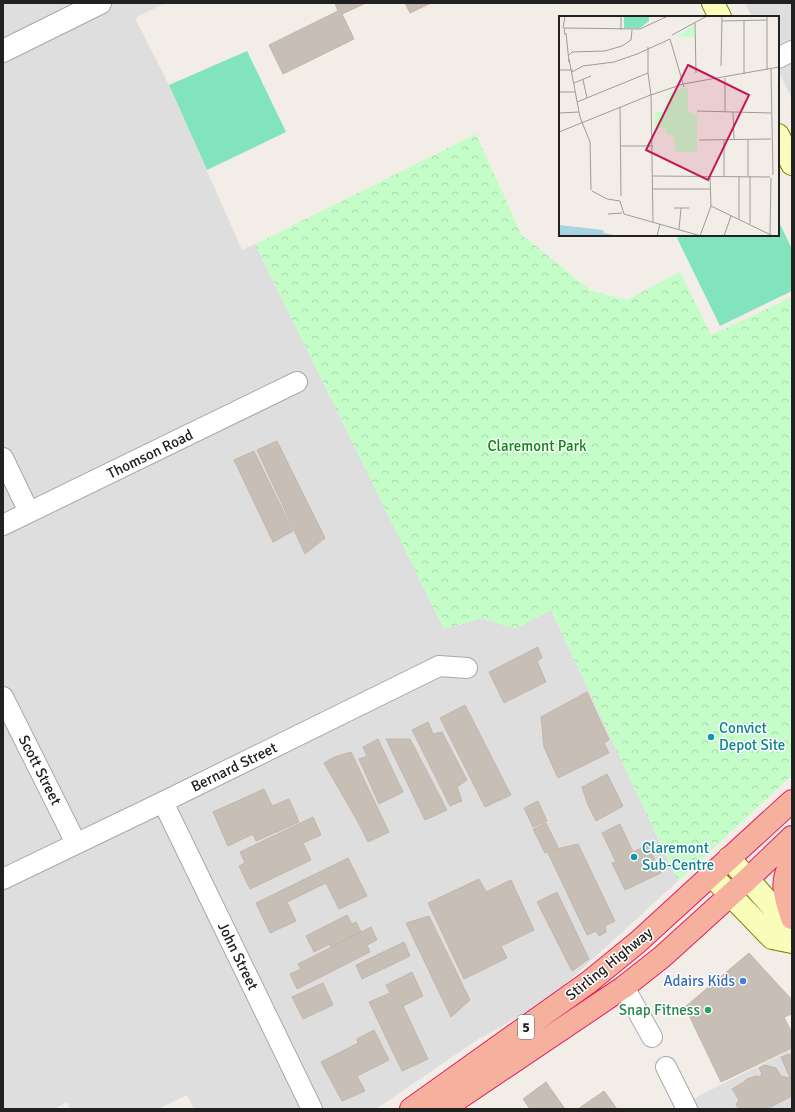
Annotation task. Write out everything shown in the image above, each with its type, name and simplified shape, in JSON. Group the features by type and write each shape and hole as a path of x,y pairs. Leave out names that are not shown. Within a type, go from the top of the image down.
{"highway":[{"name":"Stirling Highway","path":"411,1109 589,982 638,942 792,801"},
{"name":"Stirling Highway","path":"443,1109 624,987 662,957 792,837"},
{"path":"792,861 786,870 784,886 785,897 792,918"}],"main road":[{"path":"714,3 720,16"},
{"path":"779,137 792,164"},
{"path":"729,858 787,923 792,935"},
{"path":"711,875 772,938 792,942"}],"street":[{"path":"3,51 100,3"},
{"path":"779,58 792,51"},
{"name":"Thomson Road","path":"3,526 297,382"},
{"path":"3,458 29,512"},
{"name":"Bernard Street","path":"3,879 439,666 467,668"},
{"name":"Scott Street","path":"3,698 76,843"},
{"name":"John Street","path":"163,802 312,1109"},
{"path":"624,987 652,1037"},
{"path":"666,1067 687,1109"}],"shaded area":[{"path":"3,3 165,3 135,18 169,85 242,250 255,244 444,629 483,618 515,629 551,610 678,881 548,1000 477,1040 376,1109 194,1109 187,1095 158,1109 70,1109 67,1102 54,1109 3,1109"},
{"path":"745,3 792,3 792,99 779,72 779,16 752,16"},
{"path":"792,1049 792,1109 673,1109 675,1108"}],"green space":[{"path":"247,51 286,132 207,170 169,85"},
{"name":"Claremont Park","path":"476,134 521,234 590,290 627,300 680,272 711,335 792,297 792,775 678,881 551,610 515,629 483,618 444,629 255,244"},
{"path":"779,222 792,249 792,291 720,326 677,238 681,236 779,236"}],"building":[{"path":"335,3 366,3 342,14 354,39 283,74 269,45 338,11"},
{"path":"405,3 431,3 410,13"},
{"path":"277,441 325,538 305,554 257,450"},
{"path":"254,451 293,531 273,542 234,460"},
{"path":"538,647 542,658 537,661 546,682 504,703 489,672"},
{"path":"587,692 609,740 604,743 609,753 558,778 544,747 541,717"},
{"path":"465,705 511,795 485,807 440,718"},
{"path":"428,722 433,734 442,732 467,780 457,787 462,801 450,806 412,730"},
{"path":"378,739 403,792 379,804 359,759 367,756 363,747"},
{"path":"386,739 410,739 447,810 425,820"},
{"path":"351,752 389,832 368,842 324,763 334,757"},
{"path":"607,774 623,806 596,821 588,805 582,787"},
{"path":"264,789 272,806 289,799 299,822 256,841 253,834 228,846 213,812"},
{"path":"538,801 547,821 533,827 524,808"},
{"path":"313,817 321,835 303,843 311,860 250,889 239,866 245,863 240,852"},
{"path":"546,823 558,847 545,853 533,829"},
{"name":"Claremont Sub-Centre","path":"620,824 633,852 648,845 661,873 625,890 612,863 616,862 602,833"},
{"path":"578,844 615,921 605,926 606,932 599,936 596,931 587,935 548,853 556,849"},
{"path":"348,858 367,896 339,909 326,883 287,902 296,921 270,933 256,903"},
{"path":"479,879 486,892 511,880 534,930 501,946 507,958 464,979 428,903"},
{"path":"557,892 589,959 572,971 537,902"},
{"path":"347,915 352,924 356,922 361,932 331,947 330,944 314,952 306,936"},
{"path":"429,916 470,1000 451,1017 406,923"},
{"path":"371,927 377,940 367,945 370,952 297,989 290,974 301,969 298,964"},
{"path":"404,942 410,956 362,979 356,965"},
{"path":"749,953 792,1000 792,1014 784,1017 792,1033 792,1048 721,1082 685,1007"},
{"path":"412,972 423,996 403,1006 428,1059 402,1071 369,1002 390,993 386,985"},
{"path":"323,983 333,1005 303,1019 292,997"},
{"path":"374,1030 389,1060 357,1076 365,1091 342,1101 321,1062 358,1043 357,1039"},
{"path":"790,1054 792,1059 792,1080 790,1079 792,1096 767,1109 739,1109 736,1105 739,1100 732,1089 747,1079 756,1076 759,1077 762,1074 759,1068 765,1065 776,1068 781,1076 790,1078 781,1057"},
{"path":"546,1082 565,1109 530,1109 523,1099"},
{"path":"604,1091 617,1109 578,1109"}],"place":[{"name":"Convict Depot Site","path":"711,737"},
{"name":"Claremont Sub-Centre","path":"634,857"},
{"name":"Adairs Kids","path":"743,981"},
{"name":"Snap Fitness","path":"708,1010"}]}
